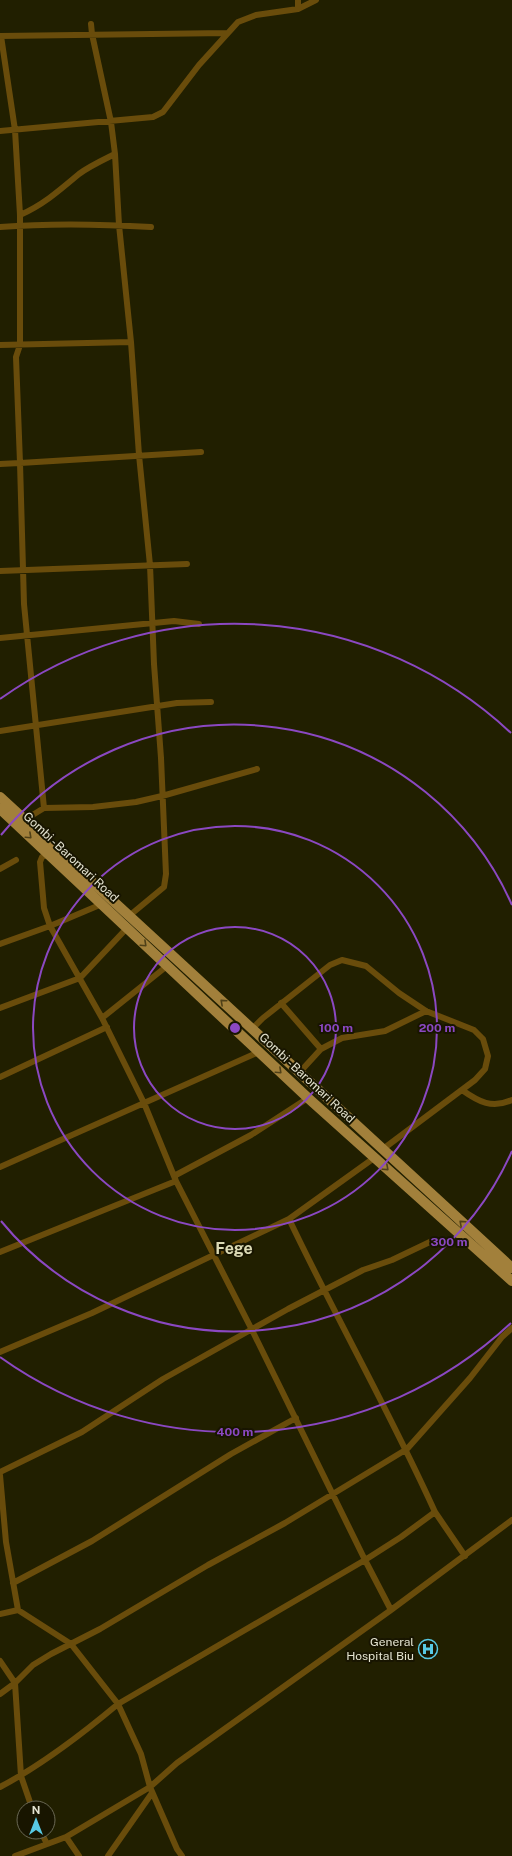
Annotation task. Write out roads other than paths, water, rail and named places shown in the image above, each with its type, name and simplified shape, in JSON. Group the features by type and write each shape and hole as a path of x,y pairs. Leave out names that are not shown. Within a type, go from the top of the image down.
{"main road":[{"name":"Gombi - Baromari Road","path":"0,797 26,819 52,851 102,904 167,966 316,1106 512,1281"},
{"name":"Gombi - Baromari Road","path":"0,809 129,916 512,1268"},
{"path":"316,1106 327,1099"}],"street":[{"path":"298,0 298,9"},
{"path":"0,131 154,117 163,112 199,65 238,22 256,16 298,9 316,0"},
{"path":"91,24 111,122 115,154 119,225 131,342 138,455 150,565 156,707 161,758 166,874 164,887 129,916"},
{"path":"44,808 27,635 23,570 16,357 20,345 21,226 15,130 1,36 227,33"},
{"path":"20,215 52,198 80,174 115,154"},
{"path":"0,227 119,225 151,227"},
{"path":"0,345 131,342"},
{"path":"0,464 202,452"},
{"path":"0,571 186,564"},
{"path":"0,638 174,622 199,624"},
{"path":"0,731 183,702 211,702"},
{"path":"26,819 44,808 114,805 162,796 257,769"},
{"path":"52,851 42,857 40,862 44,908 50,926 107,1027 144,1103 175,1179 391,1610"},
{"path":"0,869 16,860"},
{"path":"0,944 50,926 102,904"},
{"path":"0,1008 80,978 127,928"},
{"path":"252,1029 281,1003 330,965 342,960 366,966 399,993 426,1011 474,1030 483,1038 488,1056 485,1069 475,1080 383,1149"},
{"path":"102,1018 167,966"},
{"path":"281,1003 320,1049"},
{"path":"299,1073 320,1049 342,1038 385,1031 426,1011"},
{"path":"0,1077 107,1027"},
{"path":"0,1167 259,1052"},
{"path":"462,1090 490,1105 501,1104 512,1100"},
{"path":"0,1252 175,1179 251,1135 308,1098"},
{"path":"0,1352 92,1313 289,1219 374,1158"},
{"path":"289,1219 324,1292 407,1449 435,1512 466,1556"},
{"path":"18,1610 5,1536 0,1473 82,1432 163,1379 288,1309 324,1292 363,1270 392,1260 434,1240"},
{"path":"0,1694 15,1683 33,1665 51,1654 72,1644 285,1522 407,1449 470,1378 502,1337 512,1328"},
{"path":"13,1583 92,1541 231,1454 296,1418"},
{"path":"0,1787 22,1776 97,1722 118,1704 365,1560 401,1537 435,1512"},
{"path":"108,1856 151,1790 177,1762 466,1556 512,1520"},
{"path":"0,1614 18,1610 72,1644 118,1704 141,1754 151,1790 182,1856"},
{"path":"0,1661 15,1683 22,1776 30,1800"},
{"path":"15,1856 66,1837 151,1790"},
{"path":"66,1837 79,1856"},
{"path":"45,1840 47,1844"}],"place":[{"name":"General Hospital Biu","path":"428,1649"}],"district":[{"name":"Fege","path":"234,1248"}]}
